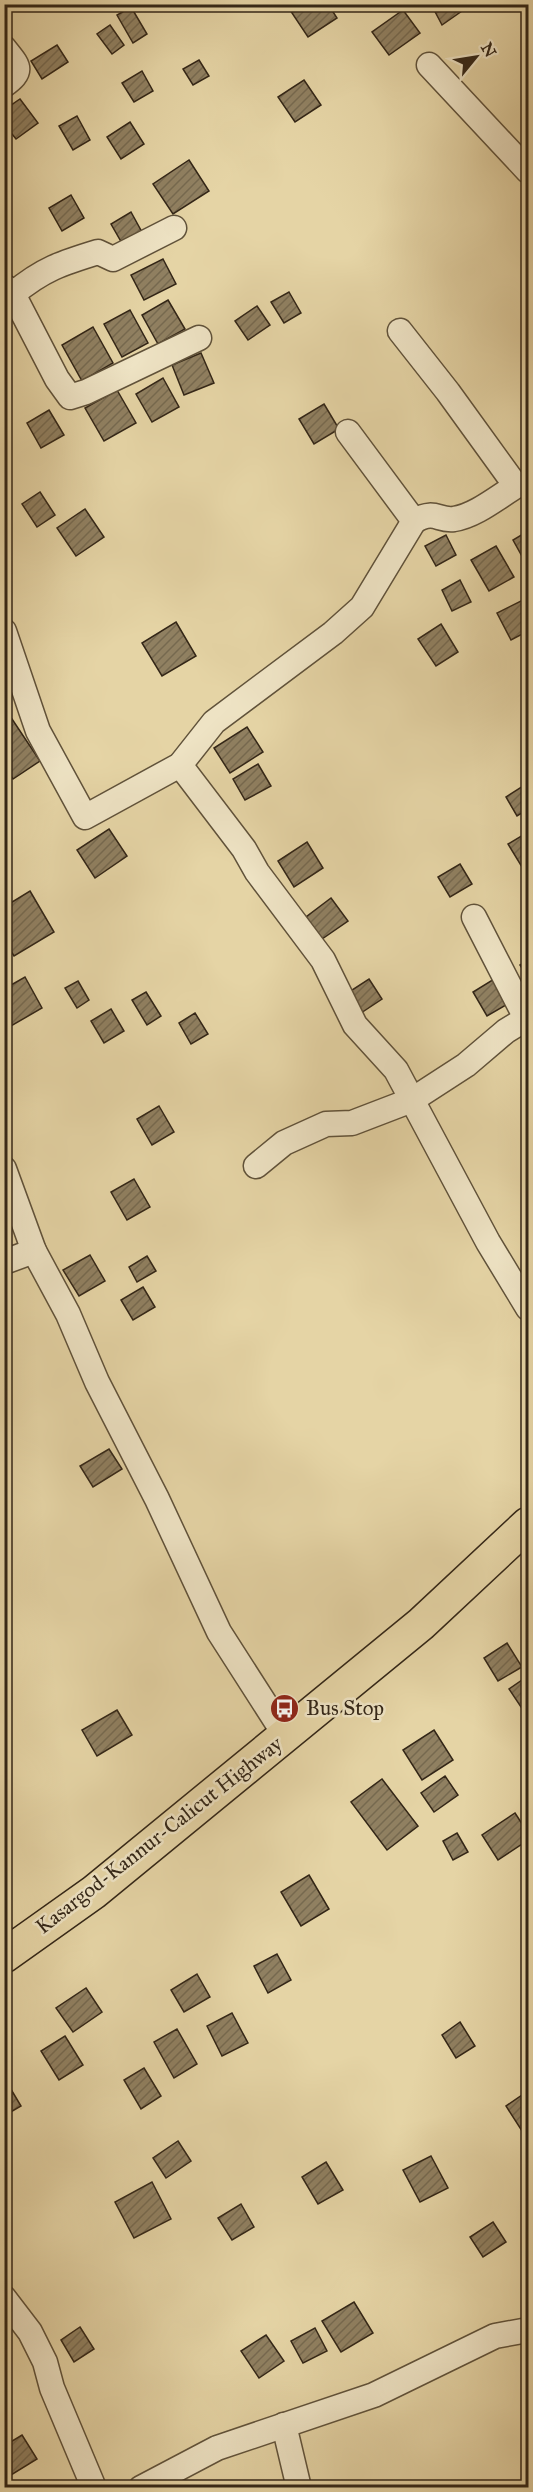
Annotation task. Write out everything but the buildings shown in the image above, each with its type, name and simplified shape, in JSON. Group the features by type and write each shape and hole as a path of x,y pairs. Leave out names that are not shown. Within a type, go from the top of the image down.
{"highway":[{"name":"Kasargod-Kannur-Calicut Highway","path":"8,1944 94,1892 421,1624 528,1524"}],"street":[{"path":"4,48 17,66 18,72 4,86"},
{"path":"429,65 528,171"},
{"path":"174,228 113,259 98,252 53,266 9,290 57,379 70,397 86,392 199,338"},
{"path":"4,631 38,731 85,817 180,765 213,722 333,633 362,607 414,521 423,516 437,515 452,519 466,515 522,483 400,331"},
{"path":"348,432 414,521"},
{"path":"180,765 244,849 263,881 322,960 355,1025 396,1070 488,1242 528,1308"},
{"path":"256,1166 284,1143 327,1124 352,1123 412,1100 466,1065 506,1031 528,1020 474,917"},
{"path":"4,1170 34,1251 68,1314 97,1382 157,1500 219,1632 285,1735"},
{"path":"4,1262 34,1251"},
{"path":"4,2298 30,2332 45,2362 52,2388 94,2487"},
{"path":"141,2487 217,2448 374,2394 495,2336 528,2330"},
{"path":"284,2425 299,2487"}],"place":[{"name":"Bus Stop","path":"285,1708"}]}
